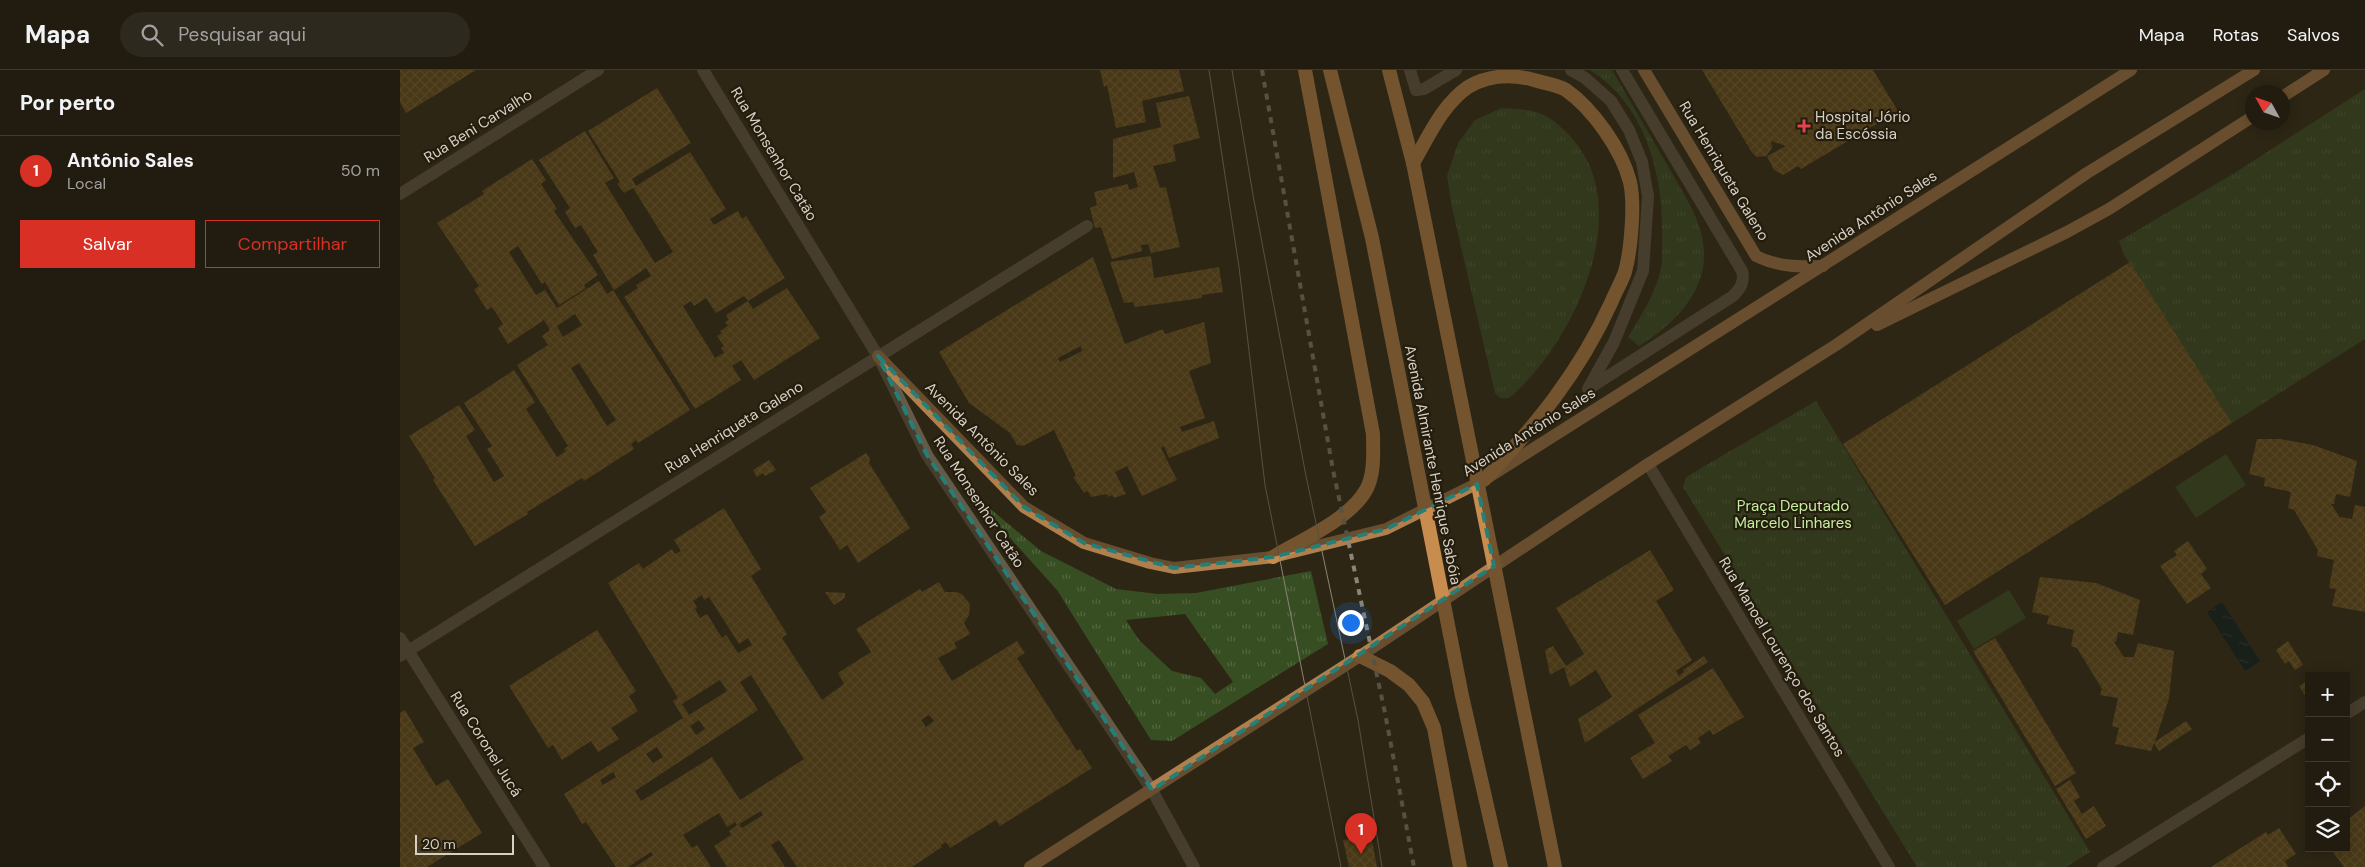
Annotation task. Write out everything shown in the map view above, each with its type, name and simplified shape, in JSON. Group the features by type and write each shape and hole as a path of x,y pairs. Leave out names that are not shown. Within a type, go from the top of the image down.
{"highway":[{"path":"1273,556 1340,518 1366,490 1373,465 1373,434 1305,70"},
{"name":"Avenida Almirante Henrique Sabóia","path":"1330,70 1372,238 1462,696 1501,867"},
{"path":"1389,70 1414,163 1555,867"},
{"path":"1414,163 1448,104 1470,86 1492,78 1509,76 1565,89 1595,116 1614,145 1630,182 1632,227 1625,272 1599,329 1563,387 1529,433 1484,480"},
{"path":"1360,656 1390,671 1409,685 1423,702 1434,728 1460,867"}],"main road":[{"name":"Rua Henriqueta Galeno","path":"1644,70 1756,256 1770,263 1795,267 1823,266"},
{"name":"Avenida Antônio Sales","path":"878,356 1024,507 1084,543 1150,563 1174,568 1273,556 1386,529 1484,480 2131,70"},
{"path":"1030,867 1360,656 1648,464 1716,423 1836,345 2087,173 2254,70"},
{"path":"2290,92 2324,70"},
{"path":"1836,345 2067,232 2109,209 2245,122"}],"street":[{"name":"Rua Beni Carvalho","path":"400,194 598,70"},
{"name":"Rua Monsenhor Catão","path":"703,70 878,356 927,455 1152,790 1194,867"},
{"path":"1410,70 1416,90 1424,89 1456,70"},
{"path":"1571,70 1585,78 1611,101 1629,130 1642,162 1648,196 1643,271 1614,342 1588,390 1733,296 1741,288 1743,278 1742,271 1622,70"},
{"name":"Rua Henriqueta Galeno","path":"404,653 1087,226"},
{"name":"Rua Manoel Lourenço dos Santos","path":"1648,464 1889,867"},
{"name":"Rua Coronel Jucá","path":"400,638 404,653 544,867"},
{"path":"2350,711 2365,702"},
{"path":"2103,867 2305,741"}],"highlighted area":[{"path":"878,356 1024,507 1084,543 1174,568 1273,557 1386,529 1477,484 1494,566 1152,790 927,455"}],"green space":[{"path":"1590,70 1612,70 1689,203 1698,222 1703,242 1704,259 1701,275 1688,303 1665,327 1639,346 1628,337 1652,295 1659,277 1662,257 1662,214 1655,167 1648,144 1638,122 1625,102 1609,85"},
{"path":"2365,89 2365,339 2232,423 2124,255 2119,241 2233,174"},
{"path":"1502,108 1539,113 1550,118 1567,132 1579,147 1594,177 1599,210 1596,245 1587,281 1572,316 1553,348 1532,376 1509,398 1500,398 1495,393 1452,208 1447,176 1458,143 1475,120"},
{"name":"Praça Deputado Marcelo Linhares","path":"1816,401 2090,852 2066,867 1917,867 1683,487 1686,477"},
{"path":"2226,454 2246,485 2196,518 2175,487"},
{"path":"964,487 1041,551 1116,589 1158,594 1196,593 1311,571 1328,644 1172,741 1151,740 1057,590","holes":["1185,614 1233,682 1215,694 1201,678 1172,671 1139,640 1126,620"]},
{"path":"2009,590 2026,618 1974,649 1957,621"}],"water":[{"path":"2222,602 2260,661 2245,671 2207,612"}],"building":[{"path":"400,70 476,70 406,113 400,102"},
{"path":"1100,70 1179,70 1184,91 1142,101 1146,122 1116,128 1107,85 1104,87"},
{"name":"Hospital Jório da Escóssia","path":"1702,70 1873,70 1898,111 1801,169 1798,166 1783,175 1774,170 1767,156 1786,146 1771,141 1772,148 1766,156 1757,157 1751,151"},
{"path":"657,88 691,143 632,179 636,186 690,152 726,209 710,219 714,225 738,211 742,219 746,216 785,278 748,301 753,309 787,288 820,338 754,380 741,360 732,366 741,380 695,409 624,297 638,288 636,285 651,276 646,268 614,290 593,255 598,252 581,225 575,228 565,212 570,208 539,160 585,131 614,178 605,183 655,263 673,252 633,188 624,193 617,184 620,182 588,131","holes":["744,296 748,301 726,315 729,320 725,322 728,326 720,331 722,333 717,336 724,346 721,348 724,353 715,358 683,306 691,301 694,306 706,298 716,313"]},
{"path":"1189,96 1200,138 1173,145 1176,161 1153,166 1160,188 1166,187 1180,247 1151,253 1148,244 1141,245 1142,251 1112,259 1101,227 1095,228 1090,208 1097,205 1094,192 1128,184 1129,190 1138,187 1134,172 1113,178 1113,139 1161,127 1156,103"},
{"path":"532,159 546,180 541,184 557,209 554,211 598,275 584,285 586,288 559,305 545,282 542,284 518,246 509,252 536,295 545,290 557,308 599,281 607,294 613,290 690,410 638,443 636,440 631,444 634,449 584,481 582,478 475,546 433,480 435,478 409,436 459,405 475,430 466,436 494,482 504,476 487,449 492,446 464,403 514,370 535,402 526,409 557,457 566,451 564,449 568,446 517,365 548,345 542,336 550,330 544,320 508,344 498,328 503,324 492,307 487,310 474,290 479,286 437,223 484,194 482,191","holes":["575,314 582,325 563,337 557,326","579,363 616,420 607,426 571,368"]},
{"path":"1151,256 1154,278 1219,267 1223,292 1202,295 1202,298 1135,307 1133,302 1124,303 1110,262"},
{"path":"1093,257 1125,344 1163,329 1165,334 1204,322 1211,363 1189,371 1205,418 1180,427 1182,432 1214,421 1219,438 1169,458 1164,446 1161,448 1177,480 1142,496 1127,466 1115,472 1126,494 1114,498 1112,495 1108,497 1107,494 1091,497 1088,491 1084,493 1073,477 1076,476 1054,430 1023,446 1017,445 1010,433 969,403 939,352","holes":["1081,346 1082,351 1060,362 1058,358"]},
{"path":"2130,262 2232,423 1945,605 1843,444"},
{"path":"2257,439 2280,439 2313,445 2357,461 2350,497 2336,494 2334,504 2331,504 2341,519 2341,517 2352,519 2355,505 2365,507 2365,612 2332,606 2336,589 2329,588 2334,560 2317,556 2318,550 2294,510 2288,508 2291,492 2264,486 2265,478 2249,474"},
{"path":"866,453 870,458 869,463 910,528 858,563 847,545 840,550 819,517 826,512 810,488"},
{"path":"769,460 776,470 765,476 763,473 757,477 753,470"},
{"path":"724,508 761,569 751,576 787,634 782,638 822,700 844,684 838,673 871,652 856,629 920,589 922,592 939,582 945,592 962,594 970,604 969,615 964,623 970,634 954,643 957,648 938,658 952,681 1017,641 1025,653 1017,658 1077,751 1080,749 1092,768 1000,826 996,820 950,848 946,842 941,845 942,847 912,867 797,867 779,840 771,845 785,867 727,867 714,846 731,835 729,831 737,825 735,822 727,827 719,813 683,835 692,848 697,845 711,867 635,867 653,855 651,852 628,867 616,867 586,822 582,824 564,794 683,718 673,701 678,698 608,583 639,563 643,569 672,549 675,554 681,551 674,540","holes":["702,595 704,600 709,597 739,644 748,638 752,645 738,653 726,635 722,638 707,614 700,618 695,609 697,607 693,601","751,675 804,759 740,800 712,757 641,801 635,791 758,710 740,682","720,680 727,691 689,715 682,704","929,715 934,721 926,727 921,720","699,720 705,729 696,735 690,726","657,747 663,757 653,763 646,754","613,772 616,777 603,785 600,780","761,811 763,815 742,828 739,824"]},
{"path":"2188,541 2207,569 2201,574 2211,588 2187,604 2160,566 2177,555 2174,551"},
{"path":"1650,550 1674,590 1656,601 1692,660 1676,671 1679,676 1684,672 1683,670 1704,656 1708,662 1585,743 1578,719 1612,697 1596,670 1570,687 1564,667 1550,675 1545,650 1553,646 1566,666 1584,654 1556,608"},
{"path":"2040,577 2096,583 2140,600 2133,635 2118,632 2116,642 2114,642 2124,657 2134,657 2138,643 2174,651 2169,698 2155,742 2186,721 2192,729 2159,751 2154,743 2151,751 2115,744 2119,728 2112,726 2118,698 2100,695 2102,689 2077,648 2071,646 2074,630 2047,624 2049,616 2032,612"},
{"path":"825,592 845,593 845,598 834,605"},
{"path":"597,630 636,691 629,696 638,711 611,728 619,739 598,752 591,741 562,760 553,745 548,748 509,686"},
{"path":"1995,638 2076,773 2055,786 1973,651"},
{"path":"2288,641 2303,665 2295,670 2289,661 2285,664 2276,650"},
{"path":"1713,668 1744,717 1713,735 1710,730 1698,738 1701,743 1690,750 1686,745 1668,756 1672,761 1643,779 1630,758 1655,743 1638,715"},
{"path":"2305,682 2305,695 2299,686"},
{"path":"405,710 424,742 413,748 436,786 448,779 482,833 427,867 400,867 400,713"},
{"path":"2070,780 2080,797 2074,801 2082,814 2094,806 2106,826 2086,839 2056,789"},
{"path":"2365,806 2365,867 2344,867 2333,852 2350,852 2350,818"},
{"path":"2279,828 2296,854 2285,861 2288,867 2211,867 2266,832 2268,835"},
{"path":"1371,835 1377,867 1349,867 1343,840"}],"tram line":[{"path":"1209,70 1239,267 1265,485 1341,867"},
{"path":"1232,70 1253,195 1306,476 1358,720 1382,867"}],"railway":[{"path":"1262,70 1333,470 1385,713 1414,867"}],"place":[{"name":"Hospital Jório da Escóssia","path":"1804,126"},
{"name":"Antônio Sales","path":"1361,854"}]}
